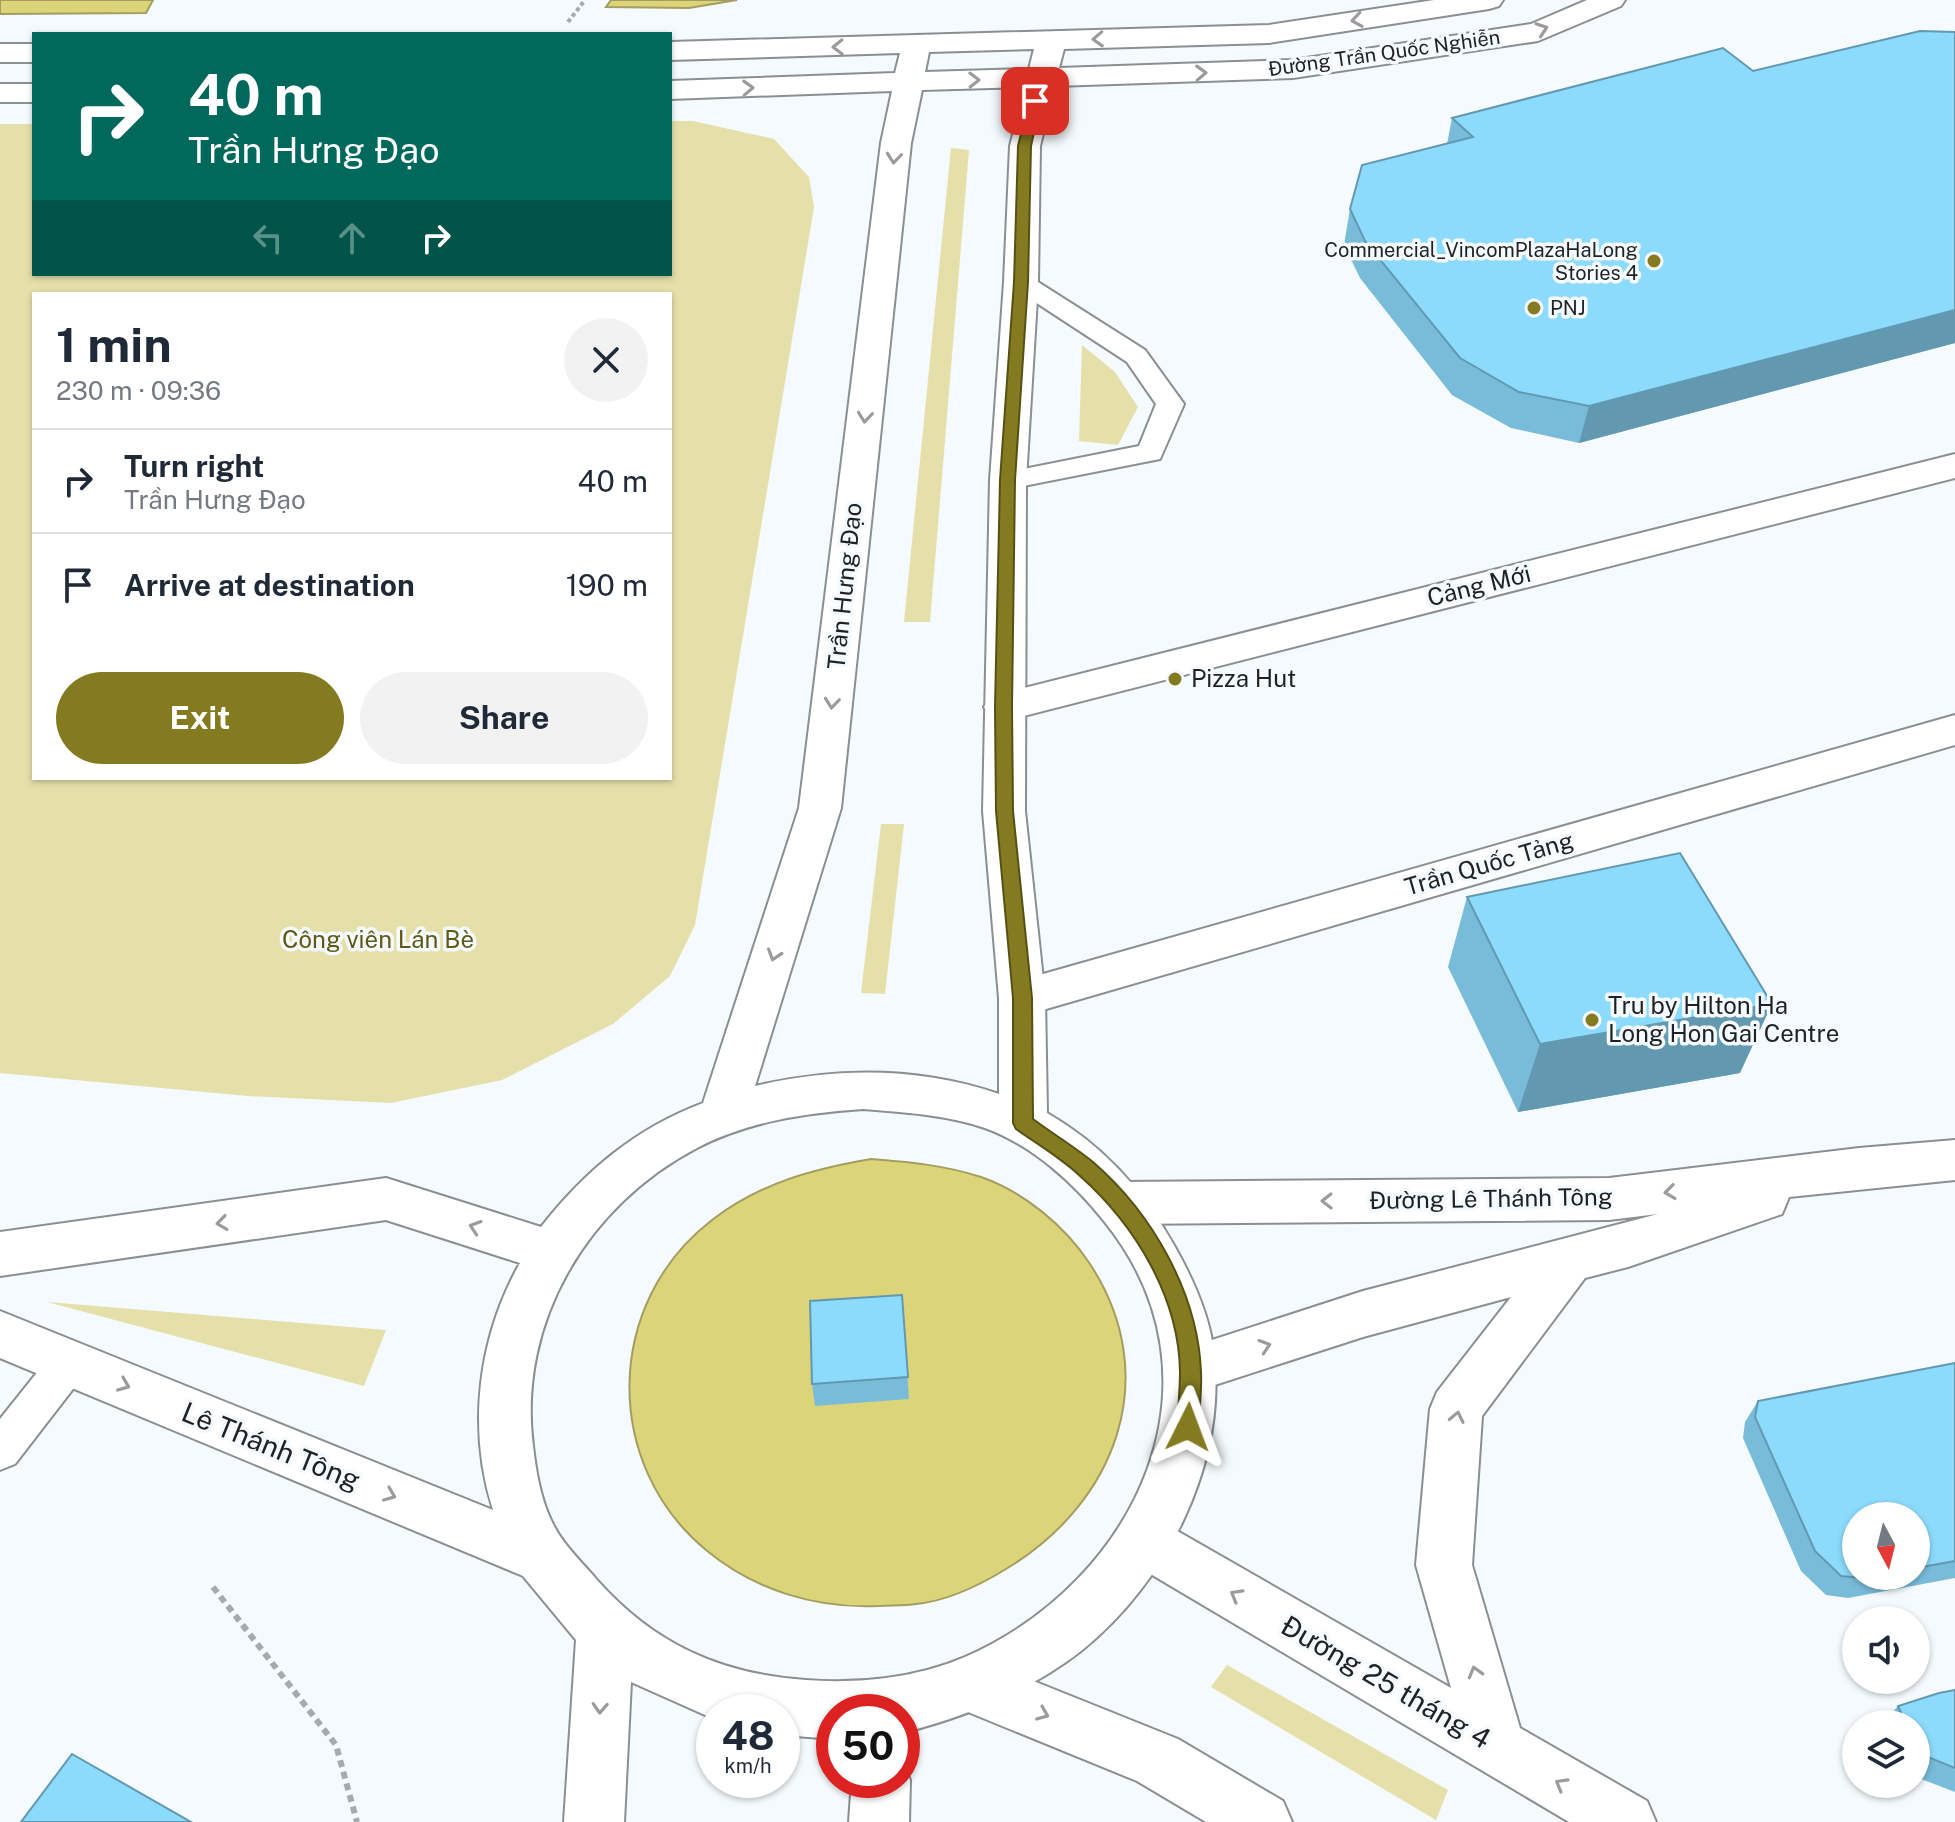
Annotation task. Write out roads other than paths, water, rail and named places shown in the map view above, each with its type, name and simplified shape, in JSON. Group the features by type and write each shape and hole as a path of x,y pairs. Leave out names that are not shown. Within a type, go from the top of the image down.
{"main road":[{"name":"Đường Trần Quốc Nghiễn","path":"672,90 913,64 1051,41 1269,34 1489,0"},
{"name":"Đường Trần Quốc Nghiễn","path":"672,51 913,64 1040,79 1293,69 1538,32 1611,0"},
{"path":"1023,1123 1022,998 1004,811 1008,480 1021,282 1025,146 1051,41"},
{"path":"0,53 32,53"},
{"name":"Trần Hưng Đạo","path":"723,1114 820,808 896,143 913,64"},
{"path":"0,93 32,93"},
{"name":"Cảng Mới","path":"1004,707 1955,466"},
{"name":"Trần Quốc Tảng","path":"1022,998 1955,730"},
{"path":"816,1709 732,1697 664,1670 605,1630 542,1557 515,1499 503,1438 503,1408 504,1377 518,1318 550,1251 597,1194 656,1148 723,1114 769,1100 816,1092 863,1090 909,1093 955,1101 1023,1123 1086,1168 1121,1203 1156,1253 1179,1309 1190,1370 1188,1427 1176,1472 1146,1542 1100,1600 1041,1649 971,1685 920,1700"},
{"name":"Đường Lê Thánh Tông","path":"1121,1203 1609,1199 1859,1168 1955,1160"},
{"name":"Đường Lê Thánh Tông","path":"1190,1370 1363,1314 1628,1245 1859,1168"},
{"path":"0,1254 386,1199 550,1251"},
{"path":"1497,1747 1444,1565 1456,1409 1571,1258"},
{"name":"Lê Thánh Tông","path":"0,1334 542,1557"},
{"name":"Đường 25 tháng 4","path":"1146,1542 1626,1822"},
{"path":"594,1822 605,1630"},
{"path":"971,1685 1157,1760 1262,1822"},
{"path":"879,1822 880,1798"}],"lane":[{"path":"1008,480 1150,453 1170,404 1136,356 1021,282"},
{"path":"0,1451 69,1363"}],"place":[{"name":"Commercial_VincomPlazaHaLong Stories 4","path":"1654,261"},
{"name":"PNJ","path":"1534,308"},
{"name":"Pizza Hut","path":"1175,679"},
{"name":"Tru by Hilton Ha Long Hon Gai Centre","path":"1592,1020"}],"park label":[{"name":"Công viên Lán Bè","path":"378,940"}]}
